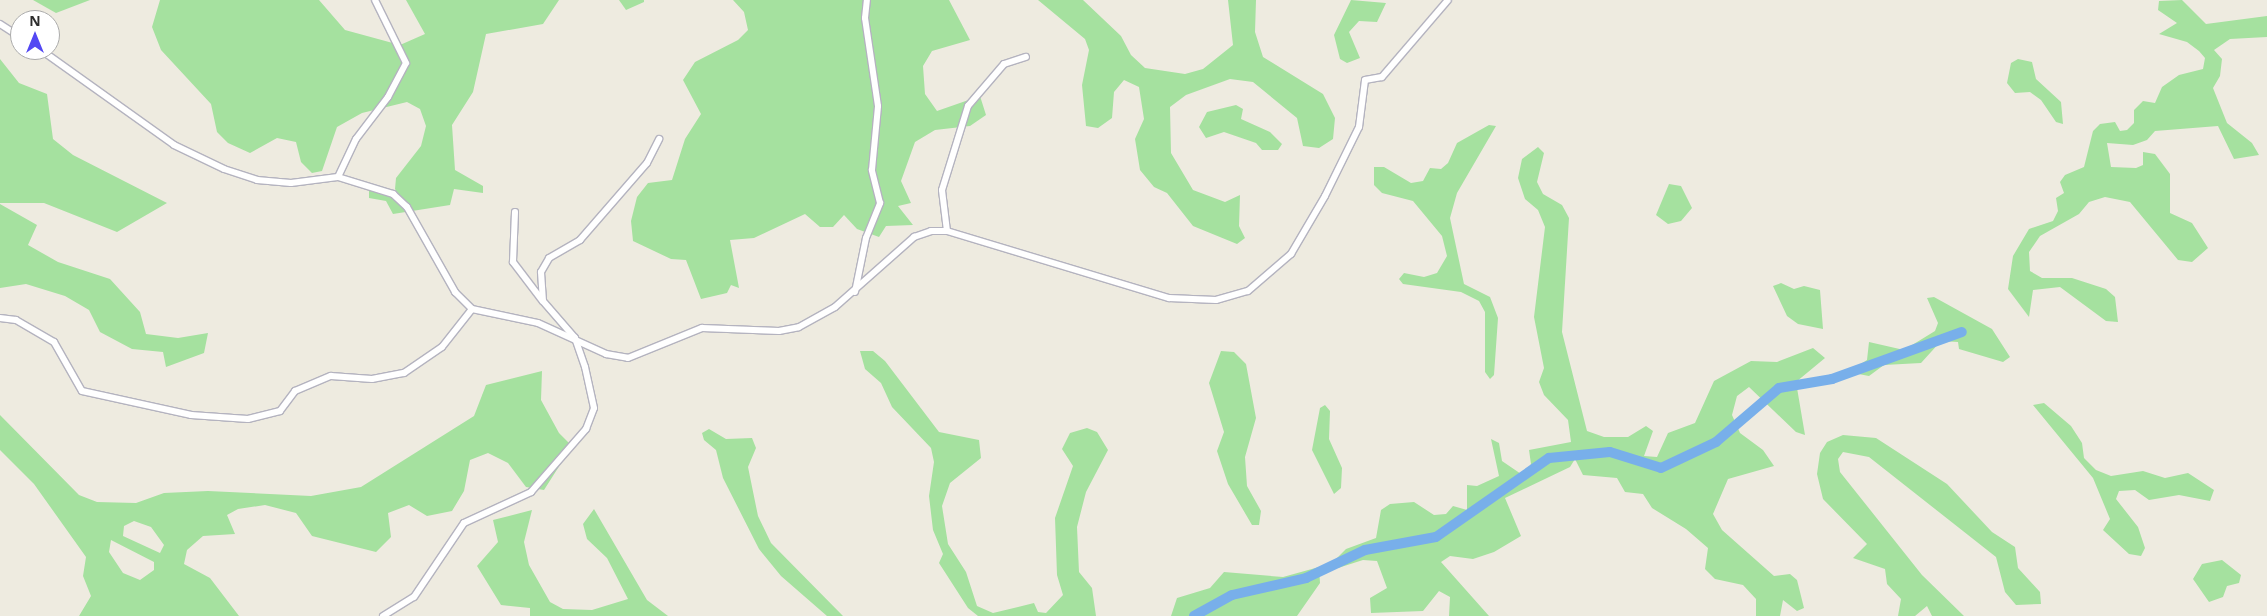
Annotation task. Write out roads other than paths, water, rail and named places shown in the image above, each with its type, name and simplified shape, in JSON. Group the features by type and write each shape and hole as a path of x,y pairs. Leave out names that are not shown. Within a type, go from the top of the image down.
{"street":[{"path":"338,177 356,138 388,97 406,63 375,0"},
{"path":"855,292 866,238 880,203 872,170 878,106 865,18 867,0"},
{"path":"55,60 174,145 224,169 257,180 291,183 338,177 376,185 401,200 455,292 472,309 538,323 575,338 613,357 628,358 702,328 779,331 798,327 855,292 914,237 947,230 1169,298 1216,300 1248,291 1291,254 1325,196 1358,127 1366,80 1382,78 1448,0"},
{"path":"947,230 942,190 968,106 1004,64 1026,57"},
{"path":"543,301 545,262 580,240 621,188 647,163 659,139"},
{"path":"384,616 414,597 464,523 531,492 586,429 593,399 575,338 512,262 515,212"},
{"path":"0,318 16,320 54,342 82,391 191,415 248,419 280,411 295,391 330,376 372,379 404,373 436,353 472,309"}],"waterway":[{"path":"1194,616 1232,595 1306,578 1365,550 1436,537 1549,458 1610,452 1661,468 1716,442 1779,388 1832,379 1962,332"}]}
